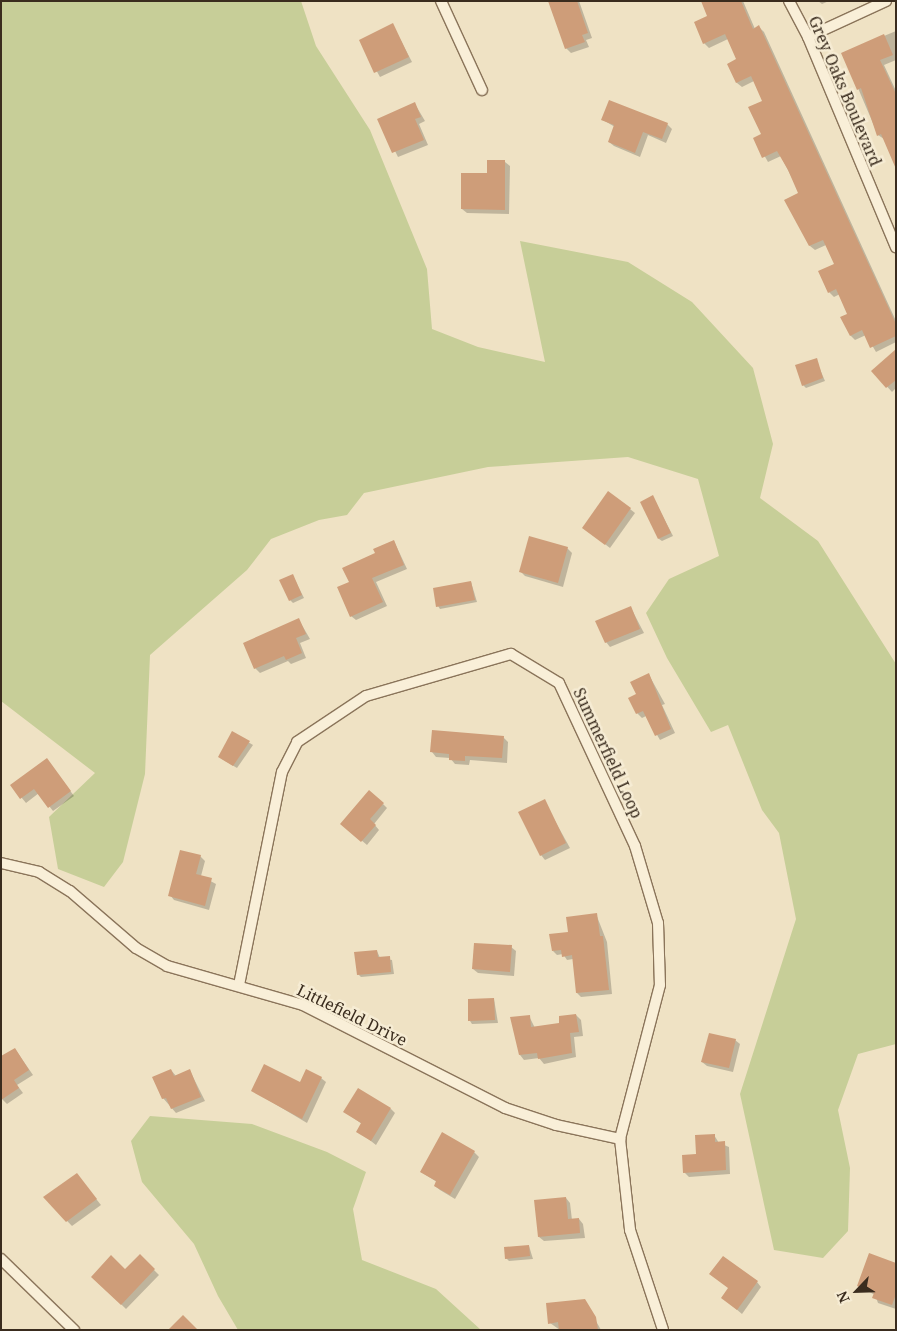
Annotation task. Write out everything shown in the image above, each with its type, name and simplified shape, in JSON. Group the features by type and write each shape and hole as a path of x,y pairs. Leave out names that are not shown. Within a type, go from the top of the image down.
{"street":[{"path":"441,1 482,90"},
{"name":"Grey Oaks Boulevard","path":"790,1 808,37 896,247"},
{"path":"808,37 886,1"},
{"name":"Summerfield Loop","path":"239,985 282,772 297,742 366,696 511,654 558,683 634,846 658,923 660,985 620,1139 630,1230 663,1330"},
{"name":"Littlefield Drive","path":"1,863 38,872 70,891 136,948 165,964 303,1005 505,1108 556,1125 620,1139"},
{"path":"1,1258 74,1330"}],"green space":[{"path":"1,1 301,1 316,46 370,130 427,269 432,329 478,347 545,362 520,241 628,262 692,302 753,368 773,444 760,498 818,541 896,664 896,1044 858,1054 838,1110 850,1168 848,1231 823,1258 774,1250 740,1094 796,919 779,833 762,810 728,725 711,732 667,658 646,613 669,579 719,556 698,479 628,457 488,467 364,493 347,515 319,520 271,539 247,570 150,655 145,774 123,862 104,887 58,869 49,817 95,773 1,701"},
{"path":"150,1116 252,1124 327,1152 366,1172 353,1209 362,1260 436,1289 481,1330 238,1330 218,1296 194,1244 142,1182 131,1141"}],"building":[{"path":"548,1 577,1 588,33 582,35 585,42 565,49"},
{"path":"701,1 741,1 753,29 759,25 896,324 896,336 870,348 862,330 850,336 840,317 847,314 836,289 828,293 818,271 834,264 823,240 809,246 784,200 798,193 788,170 777,151 762,158 753,138 761,134 748,107 762,101 751,76 736,83 727,64 736,59 725,34 703,44 694,22 707,16"},
{"path":"393,23 409,57 374,73 359,40"},
{"path":"884,34 893,55 880,60 896,94 896,169 881,134 877,136 861,88 857,90 841,53"},
{"path":"609,100 668,123 662,139 643,132 635,153 608,142 614,125 601,120"},
{"path":"415,102 421,117 415,119 424,140 392,153 377,119"},
{"path":"487,160 505,160 505,210 461,209 461,173 487,173"},
{"path":"896,349 896,380 886,388 871,371"},
{"path":"817,358 823,378 802,386 795,365"},
{"path":"608,491 631,508 605,545 582,528"},
{"path":"653,495 671,533 658,539 640,502"},
{"path":"529,536 568,547 558,583 519,572"},
{"path":"394,540 404,565 372,578 383,602 350,617 337,587 349,582 342,568 375,553 373,549"},
{"path":"293,574 302,595 289,601 279,580"},
{"path":"471,581 475,600 436,607 433,588"},
{"path":"631,606 640,629 605,643 595,621"},
{"path":"299,618 306,634 296,638 302,653 286,660 284,656 254,669 243,643"},
{"path":"649,673 671,729 655,736 643,711 636,714 628,698 636,694 630,682"},
{"path":"432,730 504,736 502,758 465,756 465,761 449,760 449,754 430,752"},
{"path":"232,731 250,741 233,766 218,757"},
{"path":"47,758 71,791 48,808 34,789 20,799 10,785"},
{"path":"369,790 384,803 370,819 376,825 361,842 340,824"},
{"path":"545,799 566,843 540,856 518,812"},
{"path":"180,850 201,855 196,874 212,878 205,906 168,896"},
{"path":"597,913 600,936 603,936 609,990 576,993 572,955 562,957 561,950 552,951 549,934 568,932 566,917"},
{"path":"474,943 512,945 510,972 472,969"},
{"path":"377,950 378,957 390,956 391,972 357,975 354,952"},
{"path":"494,998 495,1020 468,1021 468,999"},
{"path":"576,1014 579,1032 570,1033 572,1053 538,1059 537,1053 519,1055 510,1017 530,1015 531,1027 559,1023 559,1016"},
{"path":"709,1033 736,1039 729,1068 701,1062"},
{"path":"15,1048 29,1070 14,1080 19,1088 1,1100 1,1056"},
{"path":"264,1064 300,1082 306,1069 322,1077 302,1119 251,1091"},
{"path":"171,1069 174,1076 190,1069 201,1097 171,1109 166,1098 162,1099 152,1077"},
{"path":"358,1088 391,1108 371,1141 356,1132 361,1123 343,1112"},
{"path":"442,1132 475,1151 450,1195 434,1186 436,1181 420,1172"},
{"path":"715,1134 715,1142 725,1141 726,1170 683,1173 682,1155 696,1154 695,1135"},
{"path":"77,1173 97,1199 66,1222 43,1197"},
{"path":"566,1197 568,1219 579,1218 580,1233 538,1237 534,1200"},
{"path":"529,1245 530,1256 505,1259 504,1247"},
{"path":"869,1253 896,1263 896,1294 892,1305 872,1298 874,1293 857,1286"},
{"path":"140,1254 155,1269 121,1305 91,1277 111,1255 125,1269"},
{"path":"723,1256 758,1281 737,1310 721,1298 728,1288 709,1274"},
{"path":"585,1299 596,1317 598,1330 559,1330 558,1322 548,1324 546,1303"},
{"path":"183,1315 198,1330 168,1330"}]}
